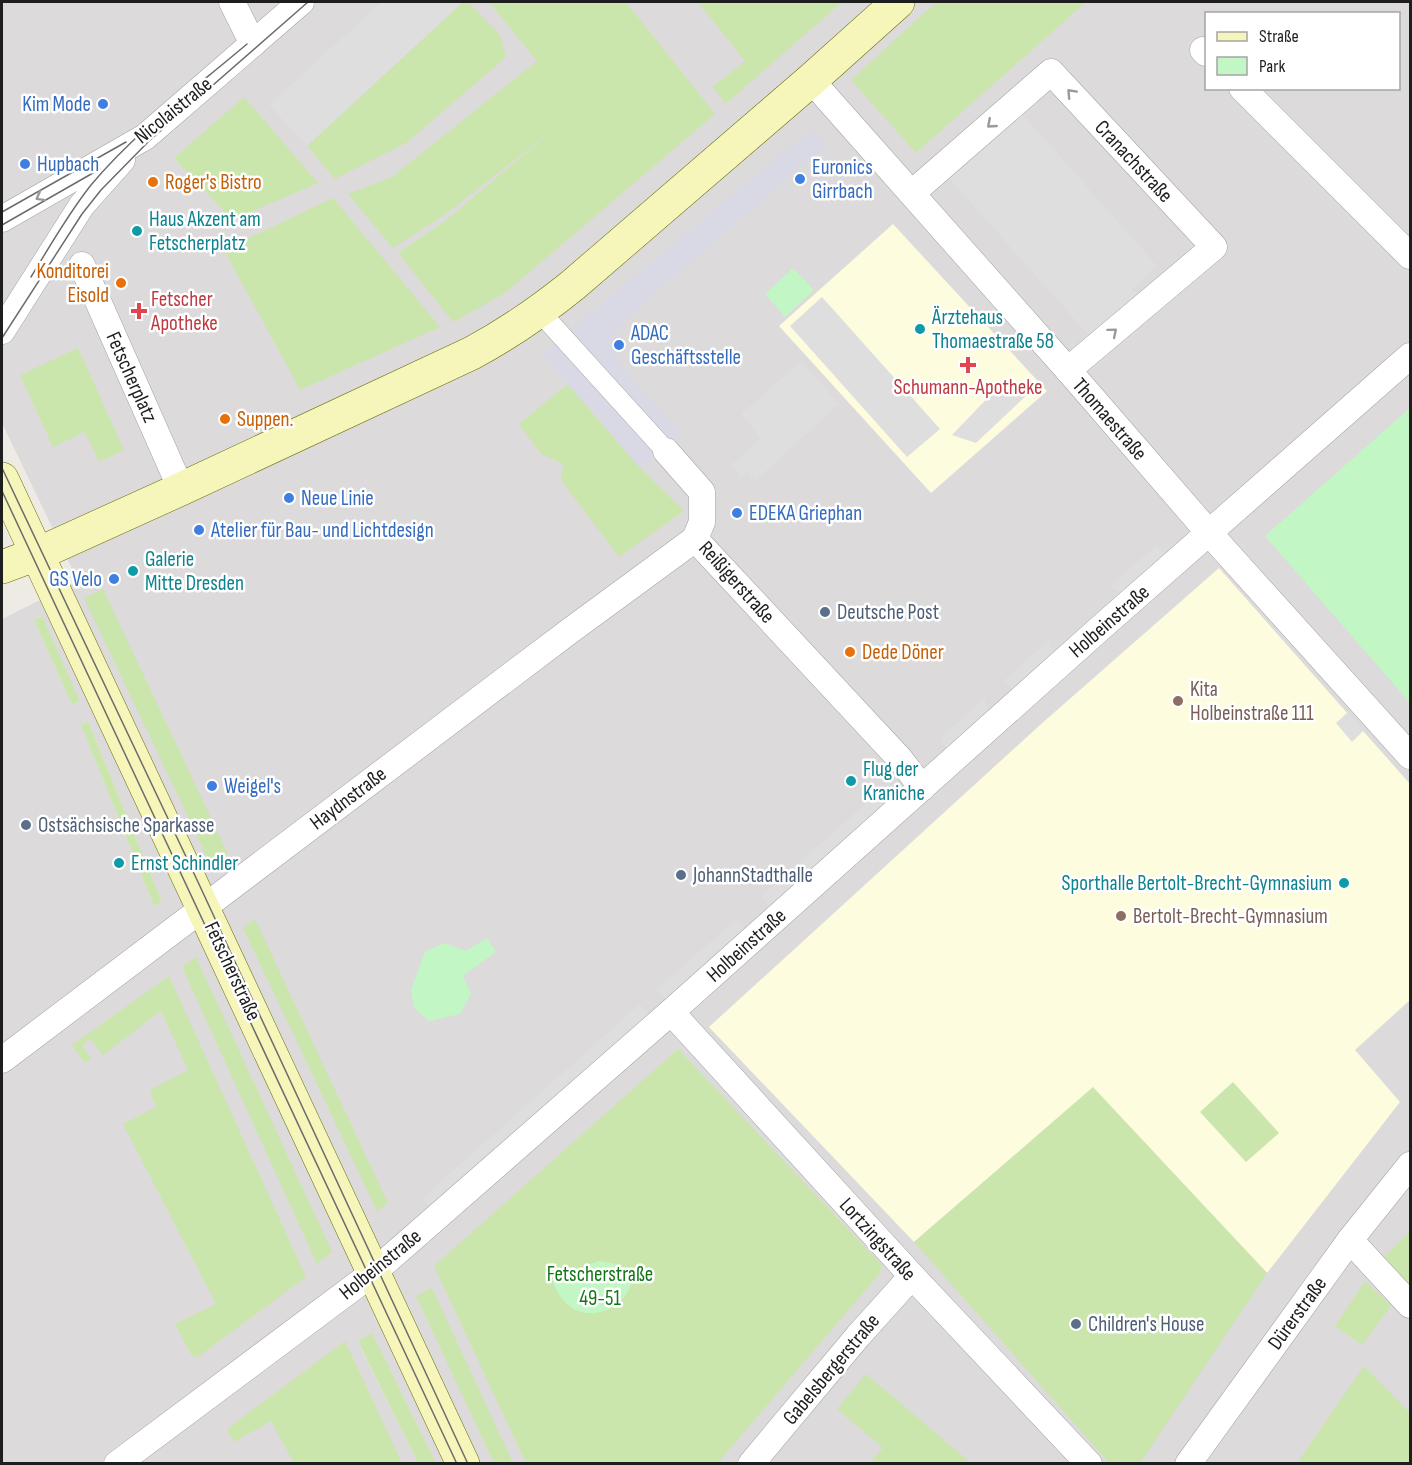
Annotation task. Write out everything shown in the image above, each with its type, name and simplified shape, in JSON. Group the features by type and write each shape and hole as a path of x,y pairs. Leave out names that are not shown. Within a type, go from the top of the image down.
{"main road":[{"path":"2,567 37,554 180,489 504,336 540,312 811,81 898,2"},
{"name":"Fetscherstraße","path":"2,480 463,1464"}],"street":[{"path":"232,2 253,44"},
{"name":"Nicolaistraße","path":"2,219 146,137 301,2"},
{"name":"Cranachstraße","path":"912,193 1051,72 1214,247 1068,370"},
{"name":"Thomaestraße","path":"811,81 1068,370 1210,534 1410,756"},
{"path":"1244,90 1410,256"},
{"path":"2,331 82,205 146,137"},
{"name":"Fetscherplatz","path":"82,265 180,489"},
{"name":"Reißigerstraße","path":"540,312 702,492 702,522 695,539 900,759 922,788"},
{"name":"Holbeinstraße","path":"117,1464 374,1272 671,1012 1097,631 1410,356"},
{"name":"Haydnstraße","path":"2,1060 695,539"},
{"name":"Lortzingstraße","path":"671,1012 912,1276 1089,1464"},
{"name":"Dürerstraße","path":"1188,1464 1350,1240 1410,1165"},
{"path":"1350,1240 1410,1305"},
{"name":"Gabelsbergerstraße","path":"751,1464 858,1336 912,1276"}],"shaded area":[{"path":"2,2 1410,2 1410,1463 436,1463 372,1334 358,1342 418,1463 2,1463 2,619 78,581 2,423","holes":["41,616 80,701 72,705 34,620","88,721 162,902 154,906 81,725"]},
{"path":"381,2 463,2 307,146 269,105"},
{"path":"1021,112 1157,266 1132,289 1138,296 1091,338 948,177"},
{"path":"811,129 829,149 823,148 627,318 614,334 615,354 623,368 680,433 640,468 542,354"},
{"path":"893,224 1047,391 931,493 779,326"},
{"path":"822,297 940,429 907,457 790,326"},
{"path":"801,361 839,404 755,481 747,472 741,477 731,465 760,438 741,414"},
{"path":"999,386 1028,394 976,443 952,435"},
{"path":"1156,545 1168,557 1125,595 1109,587"},
{"name":"Bertolt-Brecht-Gymnasium","path":"1219,568 1410,784 1410,1000 1355,1050 1400,1102 1267,1273 1093,1088 914,1242 709,1027 1040,725"},
{"path":"1049,640 1055,657 1015,693 1004,680"},
{"path":"985,698 989,716 951,751 939,739"},
{"path":"1348,712 1364,730 1352,742 1336,723"},
{"path":"882,789 893,801 772,909 761,897"},
{"path":"736,919 747,931 668,1002 657,989"},
{"path":"640,1004 651,1017 433,1211 422,1198"}],"green space":[{"path":"463,2 468,2 500,35 506,57 406,143 335,179 307,146"},
{"path":"489,2 626,2 715,114 505,293 453,322 398,253 445,221 558,126 443,216 393,248 348,194 392,177 537,61"},
{"path":"698,2 842,2 726,104 713,87 745,61"},
{"path":"936,2 1086,2 916,153 851,80"},
{"path":"244,97 318,183 232,220 174,158"},
{"path":"333,198 440,327 300,390 224,250"},
{"path":"793,268 814,290 785,317 765,294"},
{"path":"78,348 124,450 99,462 85,432 53,447 20,375"},
{"path":"568,384 640,468 684,511 619,557 561,480 563,464 541,454 519,424"},
{"path":"1410,408 1410,703 1265,536"},
{"path":"103,589 228,854 210,863 84,598"},
{"path":"42,616 80,701 72,705 34,620"},
{"path":"88,721 162,902 154,906 81,725"},
{"path":"255,919 388,1203 377,1211 243,928"},
{"path":"487,938 496,952 463,976 471,994 460,1014 429,1021 414,1008 411,990 425,952 444,943 466,951"},
{"path":"196,957 332,1252 317,1264 182,967"},
{"path":"169,976 306,1277 198,1357 192,1356 175,1324 216,1304 123,1124 156,1107 150,1090 188,1070 161,1011 103,1055 90,1039 82,1046 91,1058 85,1063 72,1045"},
{"path":"678,1049 882,1265 880,1273 717,1464 526,1463 434,1266"},
{"path":"1233,1082 1279,1133 1246,1162 1200,1112"},
{"path":"1093,1087 1267,1273 1140,1463 1109,1463 914,1242"},
{"path":"1410,1231 1410,1304 1375,1266"},
{"name":"Fetscherstraße 49-51","path":"598,1261 621,1267 630,1278 628,1291 618,1303 602,1311 584,1313 567,1304 553,1282 563,1268 581,1269"},
{"path":"1365,1281 1391,1306 1362,1345 1335,1326"},
{"path":"432,1288 513,1463 494,1463 416,1296"},
{"path":"372,1333 436,1463 418,1463 358,1341"},
{"path":"345,1341 402,1463 294,1463 271,1421 234,1442 227,1429"},
{"path":"1364,1366 1410,1413 1410,1463 1297,1463"},
{"path":"866,1374 971,1463 870,1463 883,1448 837,1409"}],"tram line":[{"path":"2,338 82,214 101,190 149,141 308,2"},
{"path":"31,277 75,207 108,165 166,111 247,44"},
{"path":"2,212 126,142"},
{"path":"2,225 100,169"},
{"path":"2,468 198,882 468,1464"},
{"path":"2,491 457,1464"}],"place":[{"name":"Kim Mode","path":"103,104"},
{"name":"Hupbach","path":"25,164"},
{"name":"Euronics Girrbach","path":"800,179"},
{"name":"Roger's Bistro","path":"153,182"},
{"name":"Haus Akzent am Fetscherplatz","path":"137,231"},
{"name":"Konditorei Eisold","path":"121,283"},
{"name":"Fetscher Apotheke","path":"139,311"},
{"name":"Ärztehaus Thomaestraße 58","path":"920,329"},
{"name":"ADAC Geschäftsstelle","path":"619,345"},
{"name":"Schumann-Apotheke","path":"968,365"},
{"name":"Suppen.","path":"225,419"},
{"name":"Neue Linie","path":"289,498"},
{"name":"EDEKA Griephan","path":"737,513"},
{"name":"Atelier für Bau- und Lichtdesign","path":"199,530"},
{"name":"Galerie Mitte Dresden","path":"133,571"},
{"name":"GS Velo","path":"114,579"},
{"name":"Deutsche Post","path":"825,612"},
{"name":"Dede Döner","path":"850,652"},
{"name":"Kita Holbeinstraße 111","path":"1178,701"},
{"name":"Flug der Kraniche","path":"851,781"},
{"name":"Weigel's","path":"212,786"},
{"name":"Ostsächsische Sparkasse","path":"26,825"},
{"name":"Ernst Schindler","path":"119,863"},
{"name":"JohannStadthalle","path":"681,875"},
{"name":"Sporthalle Bertolt-Brecht-Gymnasium","path":"1344,883"},
{"name":"Bertolt-Brecht-Gymnasium","path":"1121,916"},
{"name":"Children's House","path":"1076,1324"}]}
